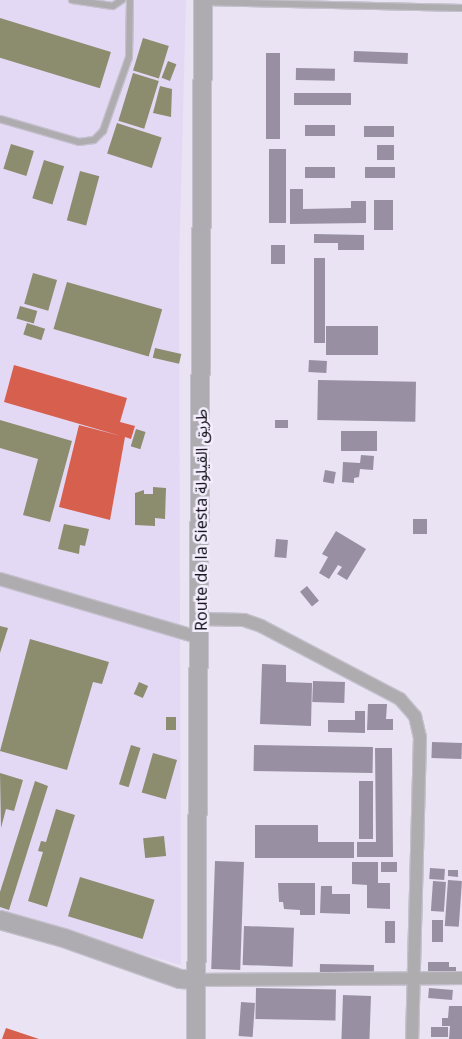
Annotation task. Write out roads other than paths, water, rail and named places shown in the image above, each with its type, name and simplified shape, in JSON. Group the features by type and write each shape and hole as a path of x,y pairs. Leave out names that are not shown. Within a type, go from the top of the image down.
{"main road":[{"name":"Route de la Siesta طريق القيلولة","path":"196,1039 201,619 203,1"},
{"path":"0,920 64,938 180,979 196,980"}],"street":[{"path":"0,579 200,638"},
{"path":"201,619 236,619 260,626 400,699 415,716 420,737 412,1039"},
{"path":"196,980 413,980 462,978"}],"lane":[{"path":"72,0 113,6 122,0"},
{"path":"0,119 78,142 94,140 103,131 129,58 130,0"},
{"path":"203,1 462,8"}]}
